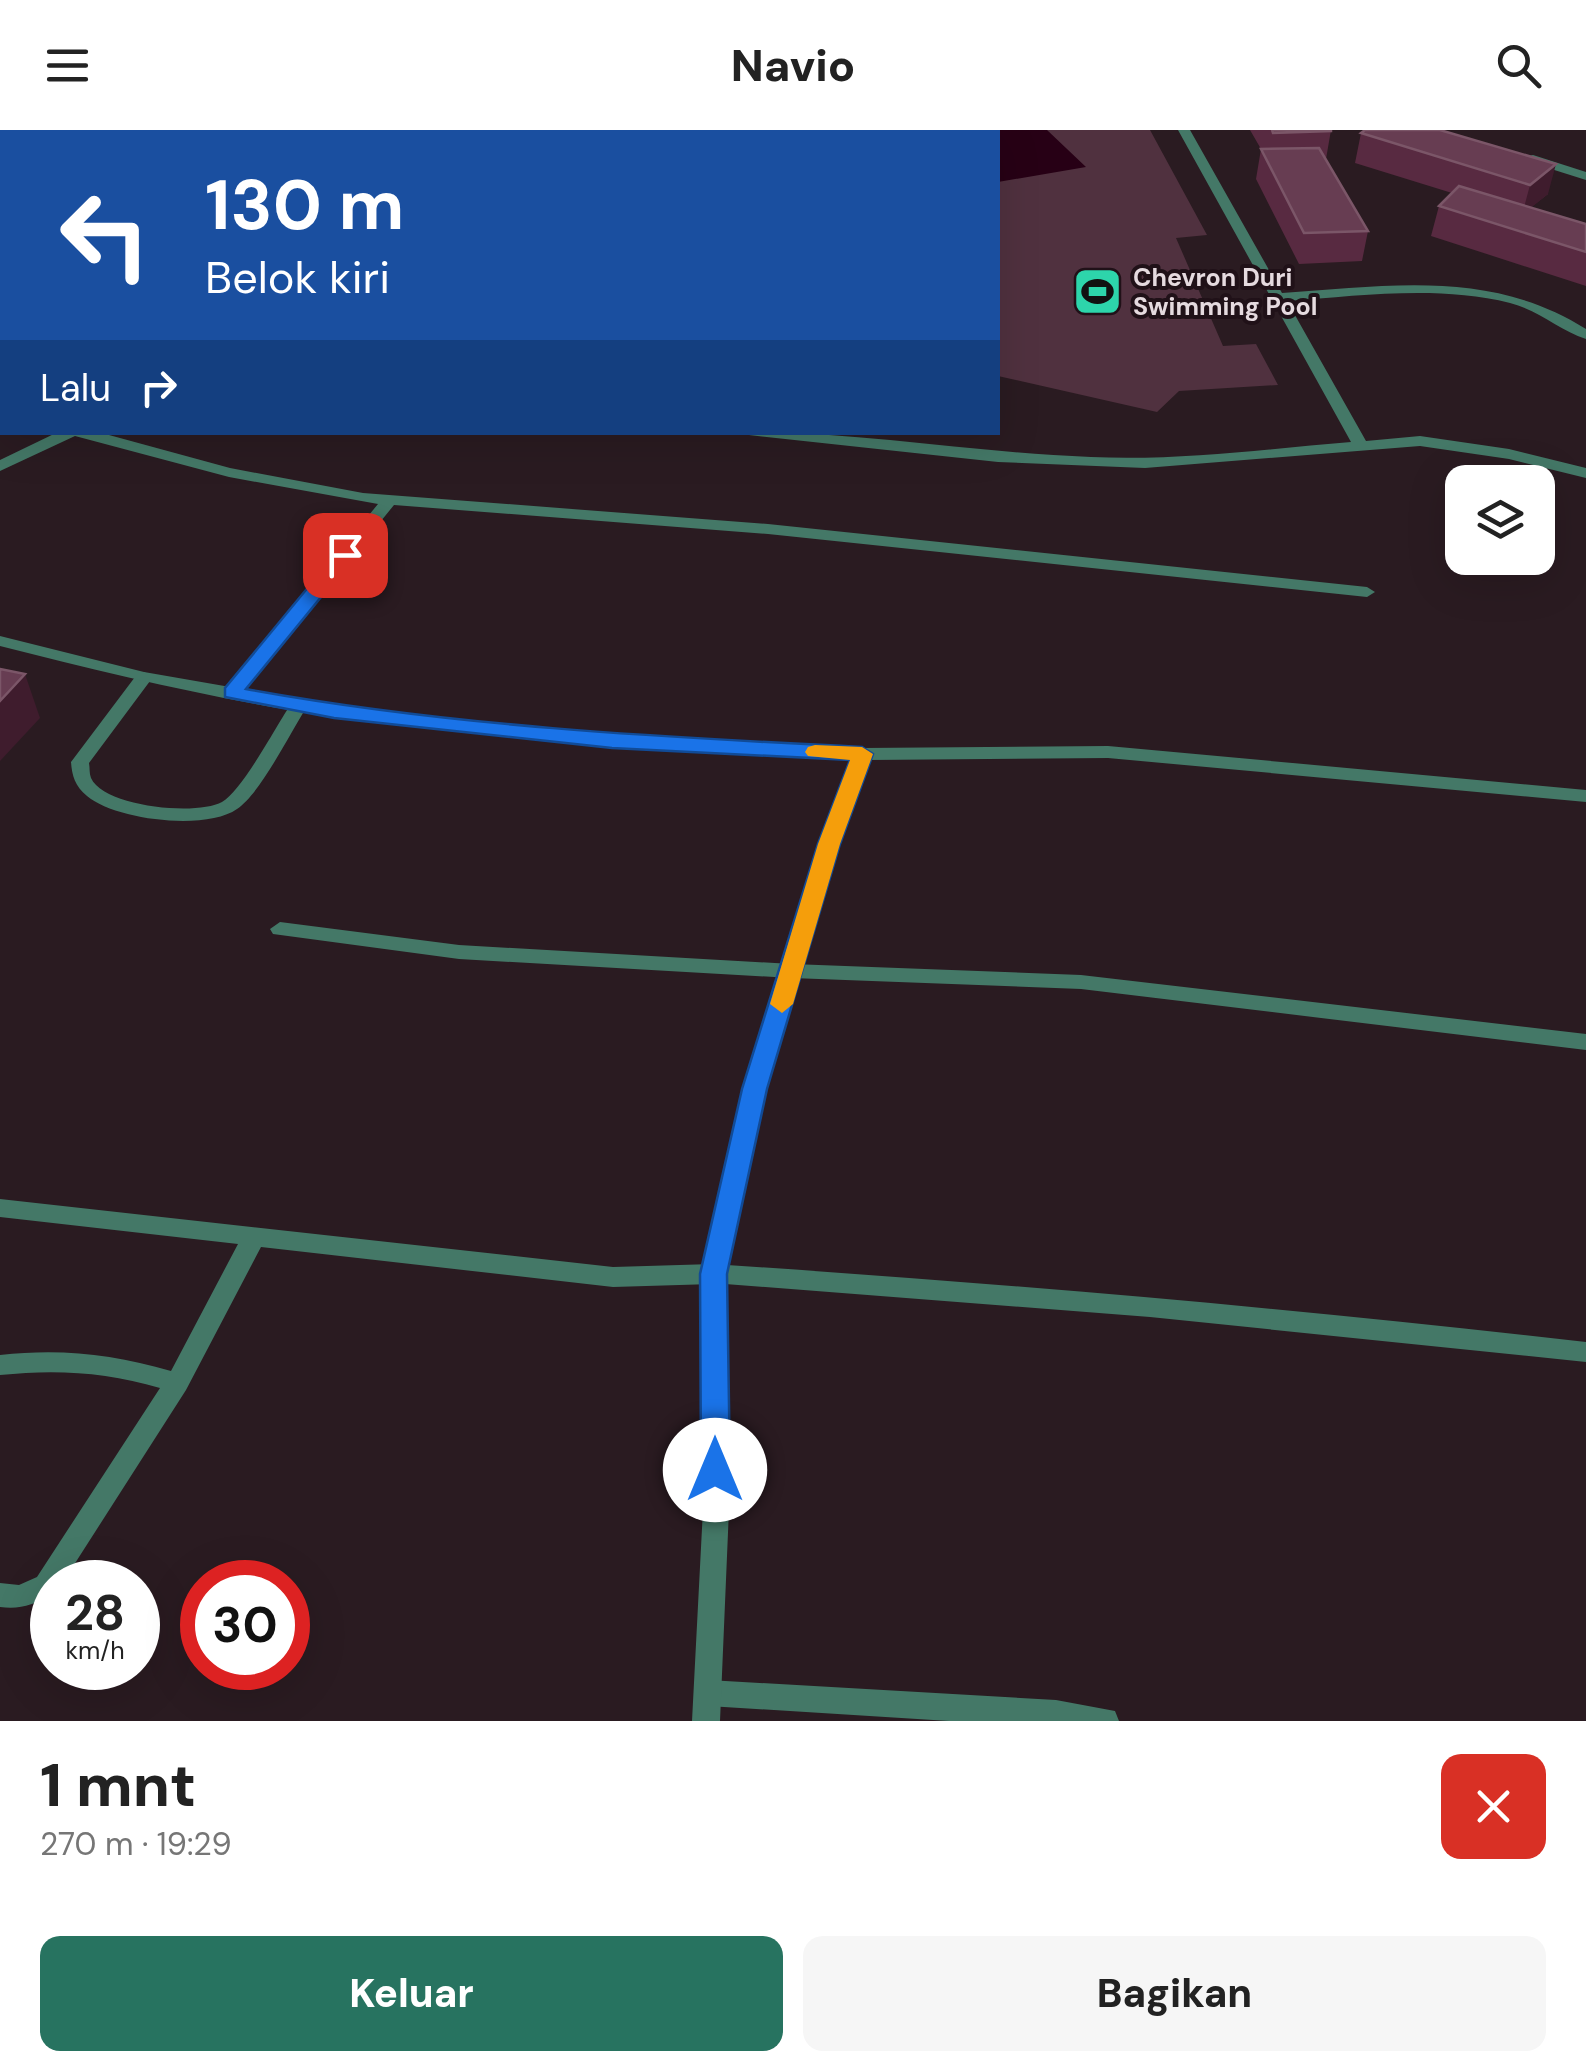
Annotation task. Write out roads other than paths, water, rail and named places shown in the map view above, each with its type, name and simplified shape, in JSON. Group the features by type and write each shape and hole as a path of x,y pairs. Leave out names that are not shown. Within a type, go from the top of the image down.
{"street":[{"path":"1184,130 1360,444"},
{"path":"1515,154 1586,176"},
{"path":"1278,297 1460,290 1513,299 1572,324 1586,335"},
{"path":"0,466 65,435"},
{"path":"91,435 229,472 390,500 768,529 1367,592"},
{"path":"783,435 1042,462 1103,463 1420,441 1509,454 1586,474"},
{"path":"232,693 390,500"},
{"path":"0,642 144,677 299,705 612,742 862,754 1108,752 1586,796"},
{"path":"144,677 78,770 81,782 90,791 124,806 174,816 205,816 232,804 299,705"},
{"path":"862,754 829,844 754,1089 713,1274 716,1510 707,1707 1105,1721"},
{"path":"280,929 459,952 1081,982 1586,1042"},
{"path":"0,1208 613,1276 713,1274 1022,1294 1406,1330 1586,1352"},
{"path":"0,1595 20,1597 46,1586 177,1383 254,1237"},
{"path":"0,1365 49,1358 112,1362 177,1383"}],"place":[{"name":"Chevron Duri Swimming Pool","path":"1098,291"}]}
